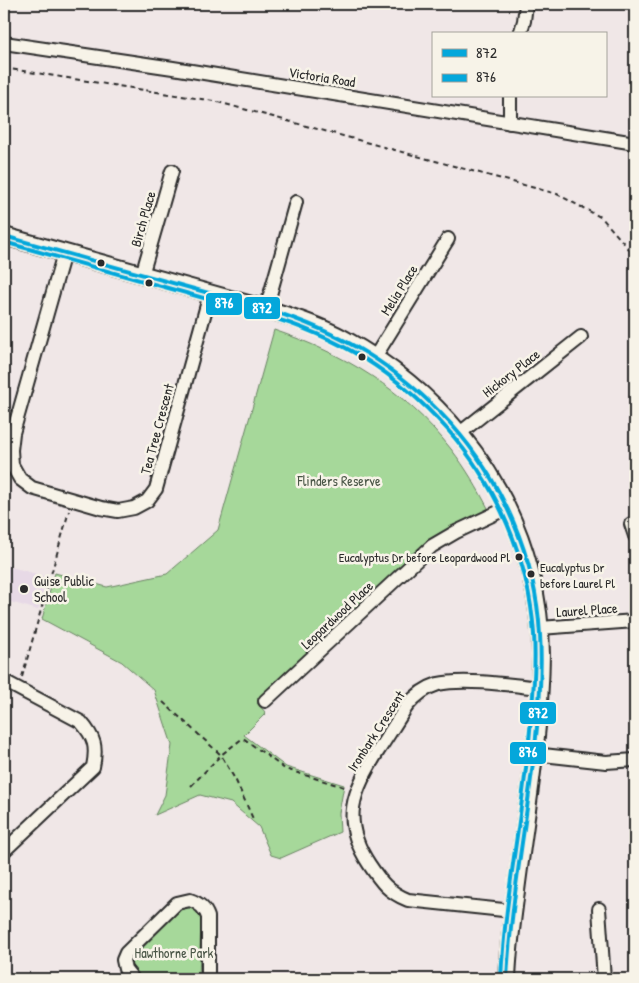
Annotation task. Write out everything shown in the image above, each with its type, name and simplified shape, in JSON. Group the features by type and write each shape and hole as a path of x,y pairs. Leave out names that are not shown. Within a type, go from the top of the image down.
{"street":[{"path":"521,32 526,4"},
{"name":"Victoria Road","path":"4,43 173,68 635,143"},
{"path":"510,98 510,123"},
{"name":"Birch Place","path":"142,275 172,171"},
{"path":"266,309 296,202"},
{"path":"4,236 266,309 304,321 342,338 375,357 403,377 460,433 484,464 521,540 537,602 540,628 539,688 534,754 513,912 507,979"},
{"name":"Melia Place","path":"375,357 448,239"},
{"name":"Tea Tree Crescent","path":"64,253 13,433 11,450 12,465 20,478 32,488 72,500 118,512 134,508 147,501 156,489 210,294"},
{"name":"Hickory Place","path":"460,433 581,337"},
{"name":"Leopardwood Place","path":"266,701 432,546 456,532 507,508"},
{"name":"Laurel Place","path":"540,628 635,621"},
{"path":"4,681 81,722 90,732 94,743 95,755 93,768 4,851"},
{"name":"Ironbark Crescent","path":"513,912 408,900 394,894 385,886 365,858 354,830 352,811 357,789 365,772 415,696 438,684 462,682 539,688"},
{"path":"534,754 606,762 635,760"},
{"path":"133,979 125,969 122,960 126,953 177,904 190,900 206,910 208,917 208,979"},
{"path":"599,909 604,979"}],"path":[{"path":"4,68 214,101 557,194 602,218 635,256"},
{"path":"18,689 72,500"},
{"path":"163,702 221,755 236,781 254,821"},
{"path":"191,786 221,755 242,738 285,769 347,788 357,789"}],"shaded area":[{"name":"Guise Public School","path":"4,565 47,577 38,610 4,600"}],"green space":[{"name":"Flinders Reserve","path":"274,330 325,350 349,362 393,391 433,428 451,449 489,510 458,524 430,540 257,703 266,713 244,735 286,767 344,785 339,813 340,832 281,858 271,855 259,827 231,803 200,795 155,815 165,795 172,745 154,690 122,662 42,619 55,573 107,587 167,574 218,530"},
{"name":"Hawthorne Park","path":"184,907 195,910 201,919 199,979 154,979 137,975 131,967 131,960"}],"transit line":[{"name":"872","path":"4,236 266,309 293,318 344,340 367,353 410,385 431,403 470,447 501,496 514,522 524,550 537,606 541,647 537,727 512,916 507,979"},
{"name":"876","path":"4,242 264,315 317,334 341,345 386,373 427,408 447,429 481,474 507,524 517,551 531,606 535,646 527,761 506,916 501,979"}],"place":[{"name":"Eucalyptus Dr before Leopardwood Pl","path":"519,557"},
{"name":"Eucalyptus Dr before Laurel Pl","path":"531,574"},
{"name":"Guise Public School","path":"24,589"}]}
